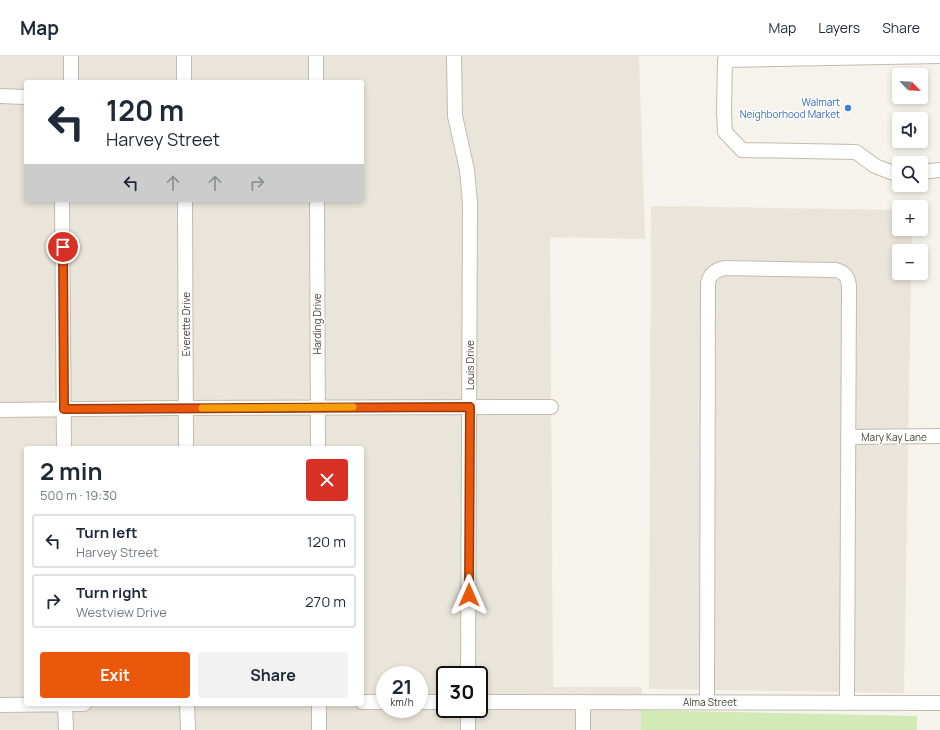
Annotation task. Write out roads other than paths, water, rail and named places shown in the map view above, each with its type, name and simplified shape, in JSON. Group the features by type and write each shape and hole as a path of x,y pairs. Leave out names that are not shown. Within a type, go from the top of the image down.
{"street":[{"path":"71,56 71,80"},
{"path":"184,56 184,80"},
{"path":"316,56 316,80"},
{"name":"Louis Drive","path":"454,56 455,116 467,170 470,203 468,666"},
{"path":"892,172 875,166 856,152 742,150 725,132 725,60 940,56"},
{"path":"0,96 24,97"},
{"path":"928,171 940,170"},
{"path":"62,202 64,446"},
{"name":"Everette Drive","path":"185,202 186,446"},
{"name":"Harding Drive","path":"317,202 318,446"},
{"path":"707,702 708,283 714,272 724,268 836,270 844,273 847,277 849,286 847,703"},
{"path":"0,410 551,407"},
{"name":"Mary Kay Lane","path":"848,438 940,436"},
{"path":"364,702 376,702"},
{"name":"Alma Street","path":"488,702 940,703"},
{"path":"583,702 583,730"},
{"path":"0,705 24,705"},
{"path":"65,706 66,730"},
{"path":"187,706 188,730"},
{"path":"319,706 319,730"},
{"path":"468,718 468,730"}],"place":[{"name":"Walmart Neighborhood Market","path":"848,108"}]}
